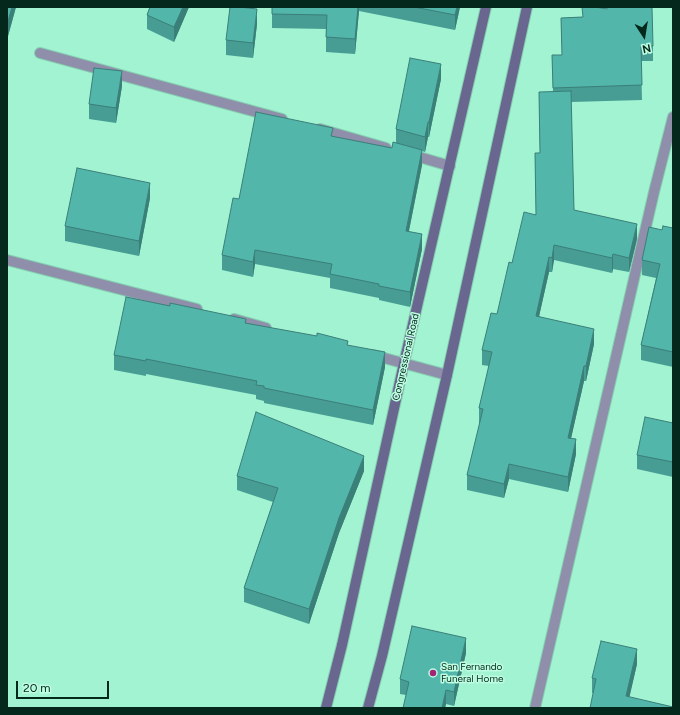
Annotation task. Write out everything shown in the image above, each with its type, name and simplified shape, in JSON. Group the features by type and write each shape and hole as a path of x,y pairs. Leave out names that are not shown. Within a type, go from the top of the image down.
{"main road":[{"name":"Congressional Road","path":"326,708 342,645 404,363 486,7"},
{"path":"368,708 382,656 447,375 527,7"}],"street":[{"path":"40,53 291,121"},
{"path":"535,708 654,192 673,117"},
{"path":"314,128 450,166"},
{"path":"7,260 206,312"},
{"path":"221,316 274,330"},
{"path":"366,353 447,375"}],"building":[{"path":"7,7 12,7 8,21 7,20"},
{"path":"150,7 183,7 174,27 147,15"},
{"path":"230,7 257,9 253,43 226,40"},
{"path":"272,7 358,7 355,39 326,37 327,15 272,14"},
{"path":"414,7 457,7 455,15"},
{"path":"582,7 607,9 607,7 652,7 653,46 641,47 642,85 553,88 552,55 562,55 561,18 583,17"},
{"path":"410,58 441,64 425,137 396,129"},
{"path":"94,68 122,71 116,108 89,104"},
{"path":"571,91 574,210 637,224 629,258 613,254 612,258 554,245 552,258 549,257 536,316 594,329 568,438 576,439 568,477 509,464 504,484 467,475 483,409 479,408 492,352 482,350 491,313 497,314 509,262 512,263 524,212 536,215 535,153 540,153 539,92"},
{"path":"256,112 333,128 331,136 392,148 393,142 422,150 406,231 422,234 410,292 330,274 332,264 255,250 253,262 222,255 233,198 239,199"},
{"path":"77,168 150,183 139,241 65,226"},
{"path":"663,226 673,228 673,352 641,345 660,264 642,260 649,227 662,230"},
{"path":"126,297 170,306 170,303 246,319 245,323 317,336 317,333 348,341 347,345 385,352 373,410 264,388 264,386 256,385 257,381 146,359 146,361 114,355"},
{"path":"256,412 364,456 339,518 309,609 244,588 278,488 237,476"},
{"path":"645,417 673,423 673,462 637,455"},
{"name":"San Fernando Funeral Home","path":"412,626 466,638 454,692 446,690 442,708 403,708 409,682 400,679"},
{"path":"601,641 637,649 626,696 673,708 590,708 596,679 592,678"}],"place":[{"name":"San Fernando Funeral Home","path":"433,673"}]}
